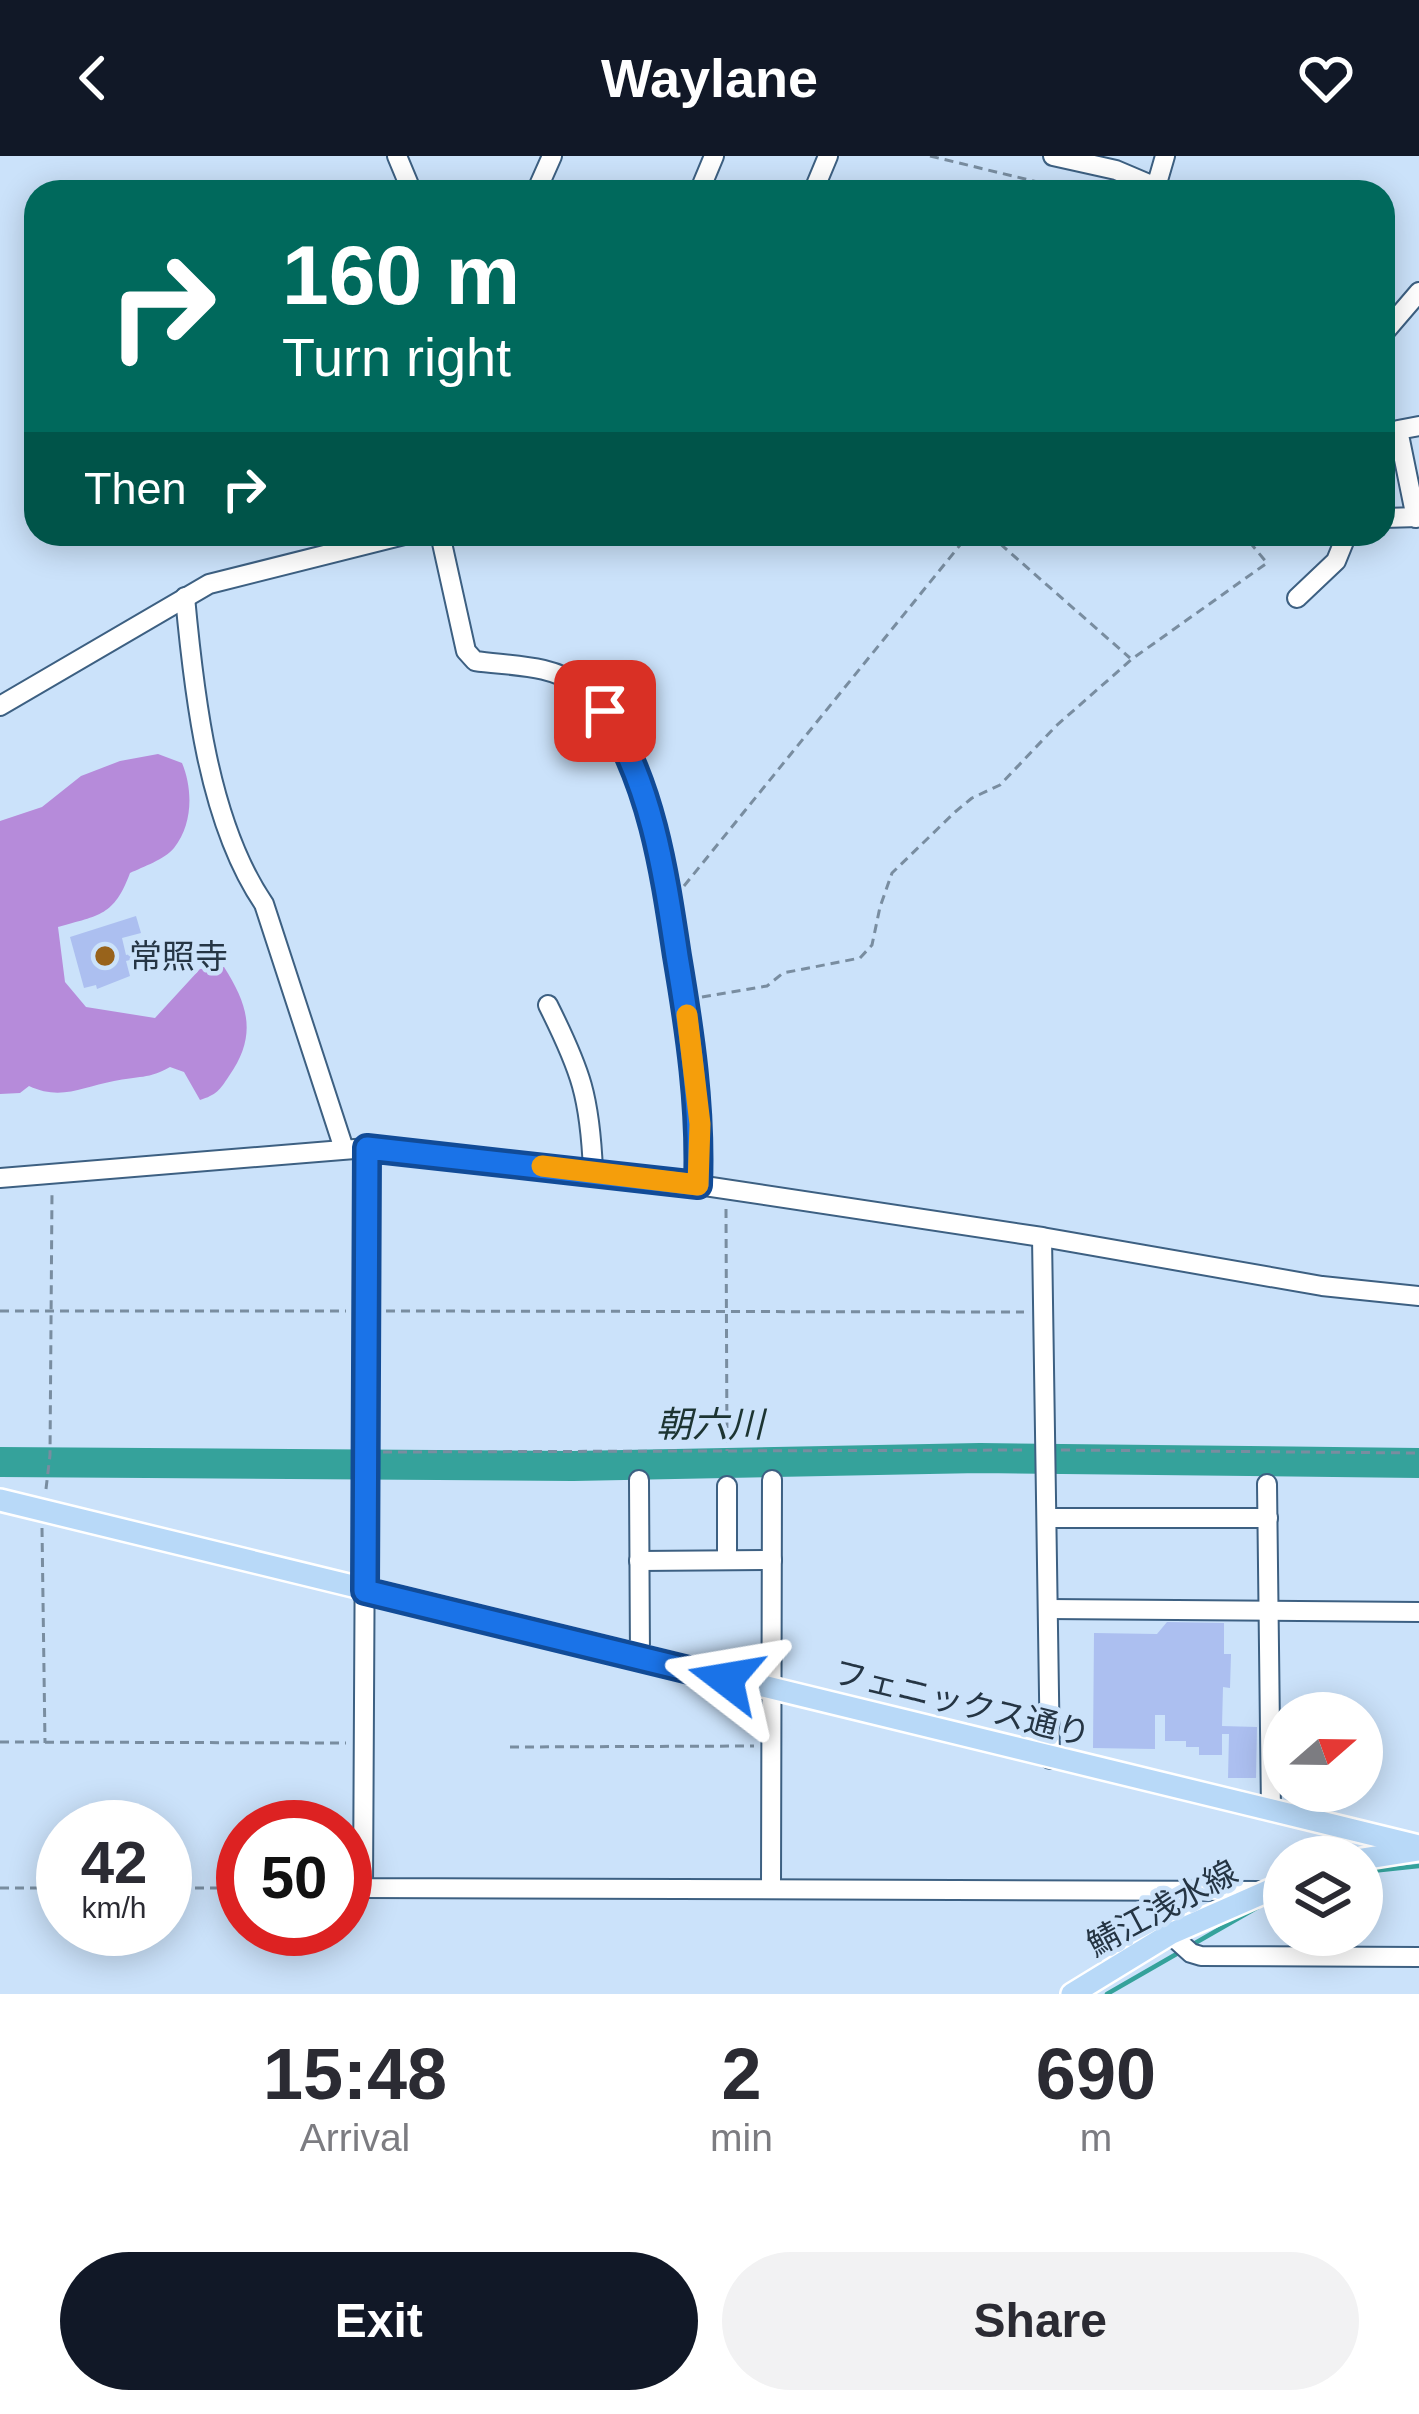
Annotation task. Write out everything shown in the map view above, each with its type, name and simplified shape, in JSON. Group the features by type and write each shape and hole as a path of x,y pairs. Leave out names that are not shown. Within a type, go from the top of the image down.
{"main road":[{"name":"フェニックス通り","path":"0,1500 1263,1809"},
{"name":"フェニックス通り","path":"1275,1812 1419,1848"},
{"path":"1383,1855 1419,1848"},
{"name":"鯖江浅水線","path":"1072,1994 1181,1944 1263,1893"}],"street":[{"path":"1052,156 1140,180"},
{"path":"1395,321 1418,297"},
{"path":"1418,518 1399,430 1419,426"},
{"path":"0,706 222,579 358,546"},
{"path":"443,546 466,651 475,662 557,674 577,683 605,711 637,772 670,899 685,1000 700,1124 698,1185"},
{"path":"1298,598 1336,561 1342,546"},
{"path":"185,597 199,723 235,851 245,877 264,904 344,1149"},
{"path":"548,1005 579,1069 591,1108 593,1171"},
{"path":"367,1148 363,1888 1263,1887"},
{"path":"0,1178 367,1148 698,1185 1042,1237 1322,1286 1419,1296"},
{"path":"1042,1237 1050,1759"},
{"path":"639,1480 640,1658"},
{"path":"771,1888 772,1480"},
{"path":"1267,1484 1269,1692"},
{"path":"727,1486 727,1561"},
{"path":"1047,1518 1268,1518"},
{"path":"639,1561 772,1560"},
{"path":"1048,1609 1419,1612"},
{"path":"1181,1944 1419,1957"}],"path":[{"path":"930,156 1029,180"},
{"path":"670,899 959,546"},
{"path":"1003,546 1132,659"},
{"path":"685,1000 767,986 783,973 860,958 872,945 892,873 972,798 1018,768 1056,726 1132,659 1267,563 1253,546"},
{"path":"48,1474 52,1176"},
{"path":"726,1190 727,1451"},
{"path":"0,1312 1043,1312"},
{"path":"366,1459 727,1451 1046,1457 1419,1453"},
{"path":"42,1511 45,1742"},
{"path":"0,1742 364,1743"},
{"path":"510,1747 770,1746"},
{"path":"0,1888 36,1888"}],"shaded area":[{"path":"158,754 182,763 189,795 185,828 170,852 130,873 118,898 104,912 58,927 65,982 86,1007 155,1018 200,969 224,967 246,1021 238,1061 220,1088 200,1100 184,1072 170,1067 72,1091 29,1086 20,1093 0,1094 0,821 42,807 81,776 120,761"}],"building":[{"path":"136,916 141,933 122,938 126,955 146,945 151,964 133,972 130,960 126,961 130,976 97,989 96,985 84,988 70,937"},
{"path":"1167,1622 1224,1623 1224,1654 1231,1654 1230,1688 1223,1687 1222,1726 1257,1727 1256,1778 1228,1778 1229,1734 1222,1734 1222,1755 1199,1755 1199,1747 1186,1747 1186,1741 1165,1741 1165,1715 1155,1715 1155,1749 1093,1748 1094,1633 1157,1634"}],"waterway":[{"name":"朝六川","path":"0,1462 573,1466 980,1458 1419,1463"},
{"path":"1383,1870 1419,1866"},
{"path":"1190,1946 1258,1907"},
{"path":"1107,1994 1180,1952"}],"slow traffic":[{"path":"542,1166 698,1185 700,1124 687,1015"}],"place":[{"name":"常照寺","path":"105,956"}],"route":[{"path":"605,711 637,772 670,899 700,1124 698,1185 367,1148 365,1591 726,1679"}]}
